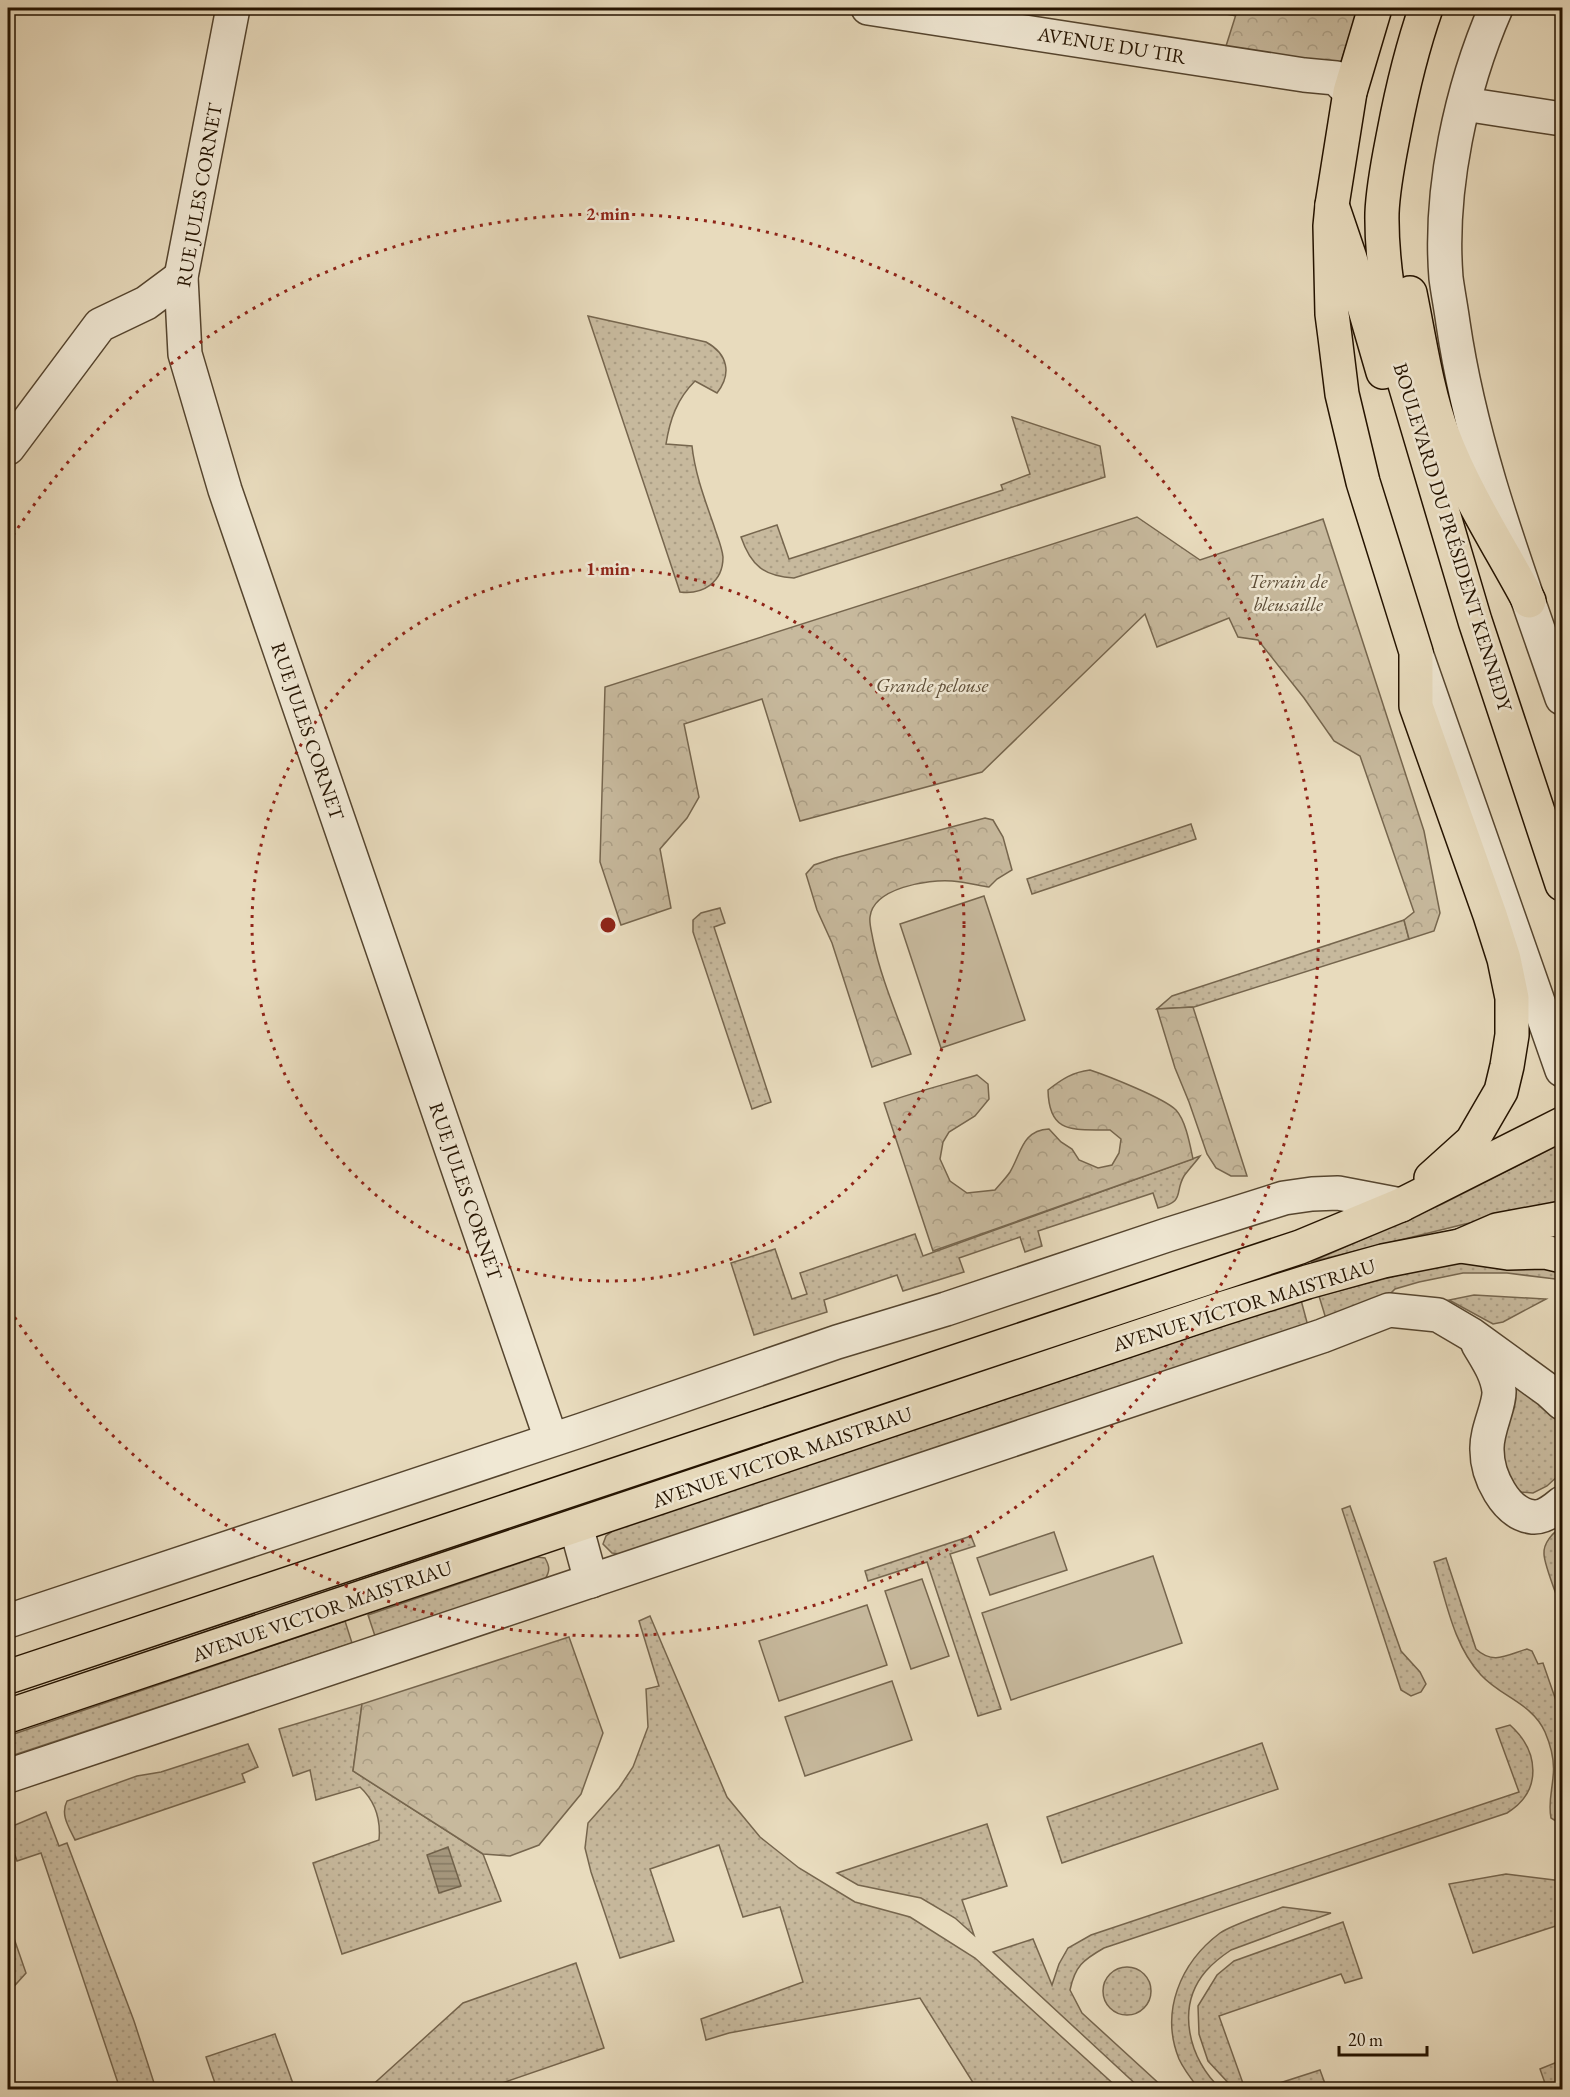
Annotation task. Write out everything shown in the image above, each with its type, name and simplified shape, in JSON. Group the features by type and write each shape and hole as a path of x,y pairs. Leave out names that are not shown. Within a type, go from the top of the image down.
{"main road":[{"path":"1375,8 1350,92 1330,226 1332,314 1342,394 1363,482 1416,652 1416,706 1504,959 1512,998 1512,1035 1501,1091 1472,1141 1401,1205"},
{"name":"BOULEVARD DU PRÉSIDENT KENNEDY","path":"1426,8 1402,90 1388,160 1382,213 1388,288 1404,381 1475,621 1563,884"},
{"path":"1402,90 1400,195 1406,264 1408,286 1428,379 1443,434 1469,491 1529,601"},
{"path":"1332,205 1362,298 1390,400 1436,536 1475,621"},
{"name":"AVENUE VICTOR MAISTRIAU","path":"8,1677 1300,1247 1401,1205 1563,1124"},
{"name":"AVENUE VICTOR MAISTRIAU","path":"8,1716 1285,1288 1383,1261 1460,1246 1497,1230 1563,1218"},
{"path":"1460,1246 1508,1253 1545,1252 1563,1256"}],"street":[{"name":"RUE JULES CORNET","path":"233,8 181,277 184,354 225,490 551,1439"},
{"name":"AVENUE DU TIR","path":"868,8 1336,78 1350,92"},
{"path":"1496,8 1480,45 1452,154 1448,197 1446,277 1458,356 1475,435 1495,502 1563,698"},
{"path":"1464,104 1563,119"},
{"path":"8,448 100,325 146,303 181,277"},
{"path":"1416,652 1561,1065"},
{"path":"8,1621 837,1342 946,1309 1156,1238 1284,1198 1338,1193 1401,1205"},
{"path":"8,1776 1322,1336 1389,1310 1438,1315 1472,1335 1563,1403"},
{"path":"1472,1335 1493,1370 1499,1392 1486,1448 1488,1466 1498,1488 1515,1511 1535,1517 1550,1512 1563,1503"},
{"path":"576,1526 591,1581"}],"green space":[{"path":"1194,8 1238,8 1236,16"},
{"path":"1238,8 1358,8 1336,78 1221,62"},
{"path":"588,316 706,342 723,358 726,372 722,386 717,393 695,381 683,395 675,410 666,444 692,446 695,467 722,549 722,566 719,574 710,585 703,589 680,592"},
{"path":"1012,417 1100,446 1105,477 794,578 767,572 760,568 749,555 741,537 777,525 789,559 1003,490 1001,485 1030,474"},
{"name":"Grande pelouse","path":"1137,517 1200,560 1323,519 1424,831 1440,913 1434,931 1409,939 1404,920 1414,912 1360,756 1334,741 1304,698 1258,640 1238,637 1229,618 1157,647 1145,614 982,772 800,821 762,699 684,724 699,797 687,818 660,849 671,908 621,925 600,862 605,687"},
{"path":"985,818 993,820 1003,837 1012,870 989,887 957,881 942,881 903,887 891,892 873,907 870,923 876,955 911,1054 872,1067 832,943 817,910 806,874 814,865 835,858"},
{"path":"1191,824 1196,839 1032,894 1027,879"},
{"path":"984,896 1025,1020 941,1048 900,924"},
{"path":"720,908 725,923 714,927 771,1102 752,1109 693,932 693,920 701,913"},
{"path":"1404,920 1409,939 1194,1007 1157,1009 1172,996"},
{"path":"1193,1007 1247,1176 1231,1176 1216,1168 1207,1154 1175,1068 1157,1009"},
{"path":"1090,1070 1148,1094 1176,1110 1185,1127 1193,1159 933,1251 884,1103 977,1075 988,1084 989,1099 975,1116 949,1132 943,1142 940,1159 950,1181 967,1193 995,1190 1010,1172 1028,1138 1040,1130 1049,1129 1061,1142 1072,1149 1079,1160 1098,1168 1112,1165 1119,1153 1121,1139 1110,1130 1066,1127 1053,1116 1050,1105 1048,1090 1078,1072"},
{"path":"1562,1143 1562,1204 1465,1224 1311,1262 1442,1204"},
{"path":"1200,1156 1184,1176 1176,1199 1167,1205 1158,1208 1153,1193 1038,1231 1042,1246 1025,1252 1020,1237 959,1258 964,1272 903,1291 897,1275 824,1300 827,1312 754,1335 731,1263 775,1249 792,1299 807,1294 800,1273 915,1234 923,1256"},
{"path":"1472,1261 1560,1268 1555,1279 1507,1273 1463,1273 1419,1282 1395,1289 1389,1295 1326,1319 1319,1296 1418,1270"},
{"path":"1474,1295 1546,1299 1503,1322 1493,1324 1449,1300"},
{"path":"1301,1300 1308,1326 621,1554 612,1553 603,1544 606,1536 614,1530"},
{"path":"1519,1383 1546,1400 1562,1428 1561,1473 1547,1486 1533,1493 1521,1492 1510,1484 1495,1430 1507,1391"},
{"path":"1350,1506 1401,1651 1420,1672 1426,1684 1421,1692 1411,1696 1401,1690 1342,1509"},
{"path":"1562,1528 1562,1611 1544,1554 1549,1538"},
{"path":"1054,1532 1067,1570 990,1595 977,1558"},
{"path":"971,1536 975,1546 950,1554 1001,1709 978,1716 927,1562 868,1581 865,1571"},
{"path":"1153,1556 1182,1643 1011,1700 982,1613"},
{"path":"537,1557 545,1558 548,1564 549,1571 545,1579 375,1636 368,1615"},
{"path":"1446,1558 1476,1649 1494,1658 1527,1649 1532,1651 1538,1664 1543,1663 1562,1718 1562,1825 1551,1818 1550,1813 1553,1766 1551,1748 1545,1732 1532,1714 1489,1683 1471,1663 1457,1636 1434,1562"},
{"path":"922,1579 949,1656 911,1669 885,1591"},
{"path":"867,1605 887,1665 779,1701 759,1641"},
{"path":"650,1616 727,1797 760,1837 799,1868 855,1902 910,1917 975,1958 1119,2089 977,2089 920,1998 729,2033 706,2040 701,2019 803,1982 780,1907 743,1917 719,1845 650,1869 674,1941 620,1958 585,1848 588,1823 619,1788 633,1767 648,1727 646,1689 659,1686 639,1621"},
{"path":"345,1621 352,1643 8,1757 8,1736"},
{"path":"569,1637 603,1733 581,1794 539,1845 510,1856 483,1854 353,1771 362,1704"},
{"path":"892,1681 912,1740 805,1776 785,1717"},
{"path":"362,1704 353,1771 483,1854 501,1901 342,1954 313,1863 379,1840 376,1811 360,1787 316,1800 310,1770 293,1776 279,1729"},
{"path":"1510,1725 1527,1747 1533,1770 1527,1794 1507,1813 1104,1948 1081,1964 1074,1975 1070,1990 1082,2013 1165,2089 1141,2089 993,1952 1033,1939 1052,1985 1059,1964 1068,1948 1091,1935 1519,1792 1496,1729"},
{"path":"1262,1743 1278,1789 1062,1863 1047,1817"},
{"path":"248,1744 258,1767 242,1774 245,1782 75,1840 65,1816 67,1801 137,1776 161,1772"},
{"path":"46,1812 59,1846 67,1843 134,2021 156,2089 120,2089 41,1853 17,1861 8,1828"},
{"path":"987,1824 1007,1886 962,1900 974,1935 955,1918 921,1898 858,1885 837,1873"},
{"path":"1506,1874 1562,1881 1562,1924 1473,1953 1449,1884"},
{"path":"1283,1907 1331,1913 1231,1950 1206,1971 1196,1985 1191,2001 1190,2033 1201,2063 1221,2089 1199,2089 1181,2063 1174,2041 1173,2006 1184,1974 1206,1945 1220,1933"},
{"path":"8,1921 26,1973 8,1993"},
{"path":"1343,1922 1362,1978 1345,1983 1341,1974 1219,2016 1245,2089 1234,2089 1208,2061 1199,2034 1198,2006 1217,1975 1234,1961"},
{"path":"576,1963 604,2048 485,2089 368,2089 463,2003"},
{"path":"1122,1967 1132,1967 1147,1977 1151,1991 1147,2005 1141,2011 1132,2015 1122,2015 1107,2005 1103,1996 1103,1986 1113,1971"},
{"path":"275,2034 295,2089 217,2089 206,2057"},
{"path":"1562,2060 1562,2089 1547,2089 1540,2069"},
{"path":"1320,2070 1327,2089 1261,2089"}],"shaded area":[{"path":"448,1847 461,1886 439,1893 427,1855"}],"park label":[{"name":"Terrain de bleusaille","path":"1288,592"}]}
